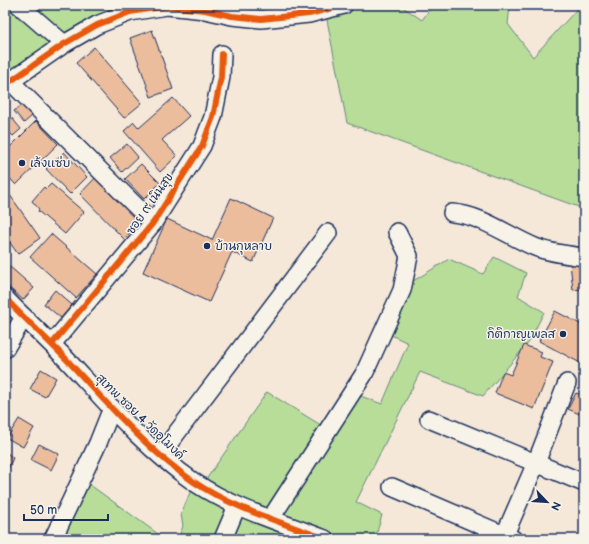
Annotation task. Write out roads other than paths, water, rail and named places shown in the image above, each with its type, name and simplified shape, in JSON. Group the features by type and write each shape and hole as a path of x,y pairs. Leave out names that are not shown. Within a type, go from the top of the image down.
{"street":[{"path":"19,5 64,44"},
{"path":"153,223 8,83 64,44 97,25 130,12 167,6 205,10 232,16 261,19 309,14 344,5"},
{"name":"ซอย ๙ เนินสุข","path":"52,344 153,223 202,146 213,117 221,77 222,54"},
{"path":"452,213 465,214 480,220 537,248 572,256 584,257"},
{"path":"271,518 364,374 402,290 409,256 397,232"},
{"path":"160,455 328,233"},
{"name":"สุเทพ ซอย 4 วัดอุโมงค์","path":"5,298 160,455 195,482 237,506 325,539"},
{"path":"5,349 24,317"},
{"path":"392,487 507,538 567,383"},
{"path":"53,539 98,443 112,408"},
{"path":"429,419 584,483"},
{"path":"223,539 237,506"}],"place":[{"name":"เล้งแซ่บ","path":"22,163"},
{"name":"บ้านกุหลาบ","path":"207,246"},
{"name":"กิติกาญเพลส","path":"563,334"}]}
